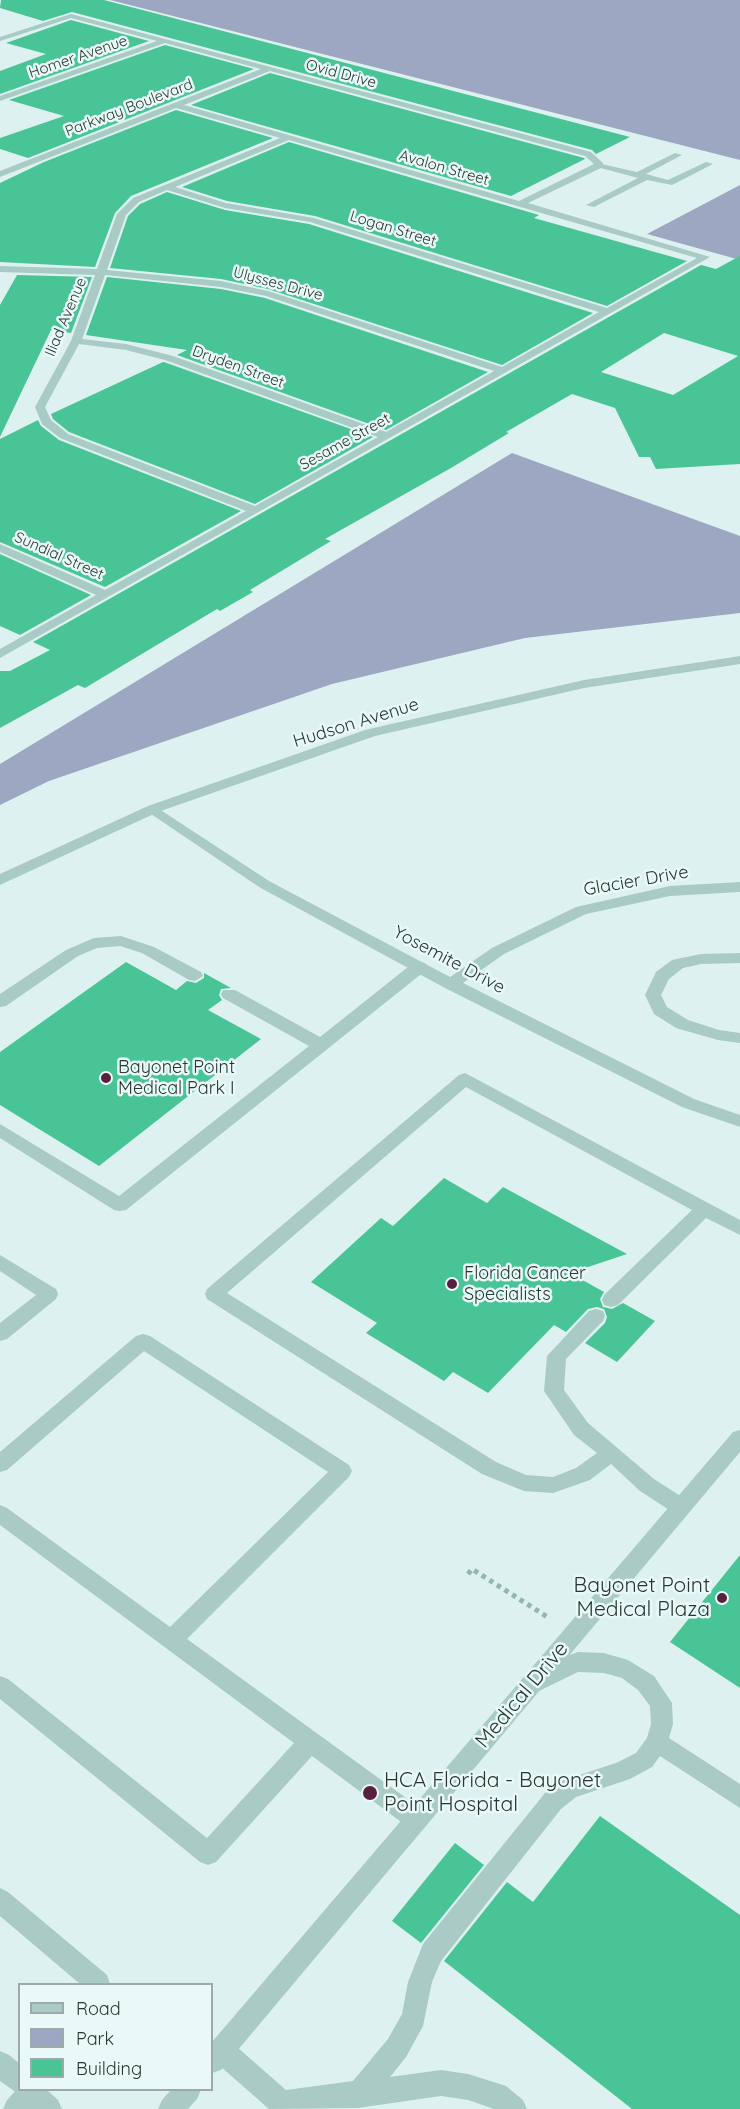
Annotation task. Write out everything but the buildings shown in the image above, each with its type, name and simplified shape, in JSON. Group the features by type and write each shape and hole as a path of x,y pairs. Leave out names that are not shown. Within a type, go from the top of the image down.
{"street":[{"name":"Ovid Drive","path":"0,39 71,16 588,154 600,165 669,183 709,164"},
{"name":"Homer Avenue","path":"0,99 165,41"},
{"name":"Parkway Boulevard","path":"0,174 268,69"},
{"name":"Avalon Street","path":"176,105 705,257"},
{"name":"Iliad Avenue","path":"255,510 64,436 46,422 40,407 75,341 122,214 136,200 290,138"},
{"path":"591,205 678,155"},
{"path":"520,204 600,165"},
{"name":"Logan Street","path":"166,187 225,205 311,220 608,312"},
{"name":"Sesame Street","path":"0,654 705,257"},
{"name":"Ulysses Drive","path":"0,269 101,272 221,284 268,294 503,371"},
{"name":"Dryden Street","path":"75,341 126,347 169,358 386,436"},
{"name":"Sundial Street","path":"0,548 105,594"},
{"name":"Hudson Avenue","path":"0,880 153,809 370,734 573,686 680,667 740,660"},
{"name":"Yosemite Drive","path":"153,809 264,884 419,967 688,1103 740,1121"},
{"name":"Glacier Drive","path":"451,984 498,951 581,910 670,891 740,887"},
{"path":"0,1002 72,953 94,943 121,941 148,950 195,976"},
{"path":"740,958 701,959 678,964 662,976 653,995 660,1010 682,1024 718,1035 740,1038"},
{"path":"0,1130 120,1205 419,967"},
{"path":"229,994 321,1045"},
{"path":"612,1453 583,1474 553,1485 524,1483 489,1468 214,1294 465,1079 740,1228"},
{"path":"611,1300 704,1209"},
{"path":"0,1262 49,1294 0,1334"},
{"path":"596,1316 557,1356 554,1391 581,1429 647,1485 681,1508"},
{"path":"0,1464 143,1341 342,1471 171,1640"},
{"name":"Medical Drive","path":"216,2056 740,1438"},
{"path":"0,1514 417,1820"},
{"path":"358,2095 397,2048 414,2017 420,1982 432,1953 553,1801 569,1789 622,1772 644,1760 657,1742 662,1724 661,1703 646,1683 628,1670 604,1663 578,1662 554,1671 528,1688"},
{"path":"0,1686 208,1854 310,1742"},
{"path":"657,1742 740,1797"},
{"path":"0,1900 97,1983"},
{"path":"216,2056 286,2106 441,2083 497,2095 514,2109"},
{"path":"0,2064 18,2084"},
{"path":"171,2109 187,2091"}],"path":[{"path":"468,1574 472,1569 552,1620"}],"green space":[{"path":"110,0 740,0 740,160"},
{"path":"740,185 740,260 647,234"},
{"path":"512,453 740,536 740,613 525,638 332,684 49,781 0,805 0,764"}],"place":[{"name":"Bayonet Point Medical Park I","path":"106,1078"},
{"name":"Florida Cancer Specialists","path":"452,1284"},
{"name":"Bayonet Point Medical Plaza","path":"722,1598"},
{"name":"HCA Florida - Bayonet Point Hospital","path":"370,1793"}]}
